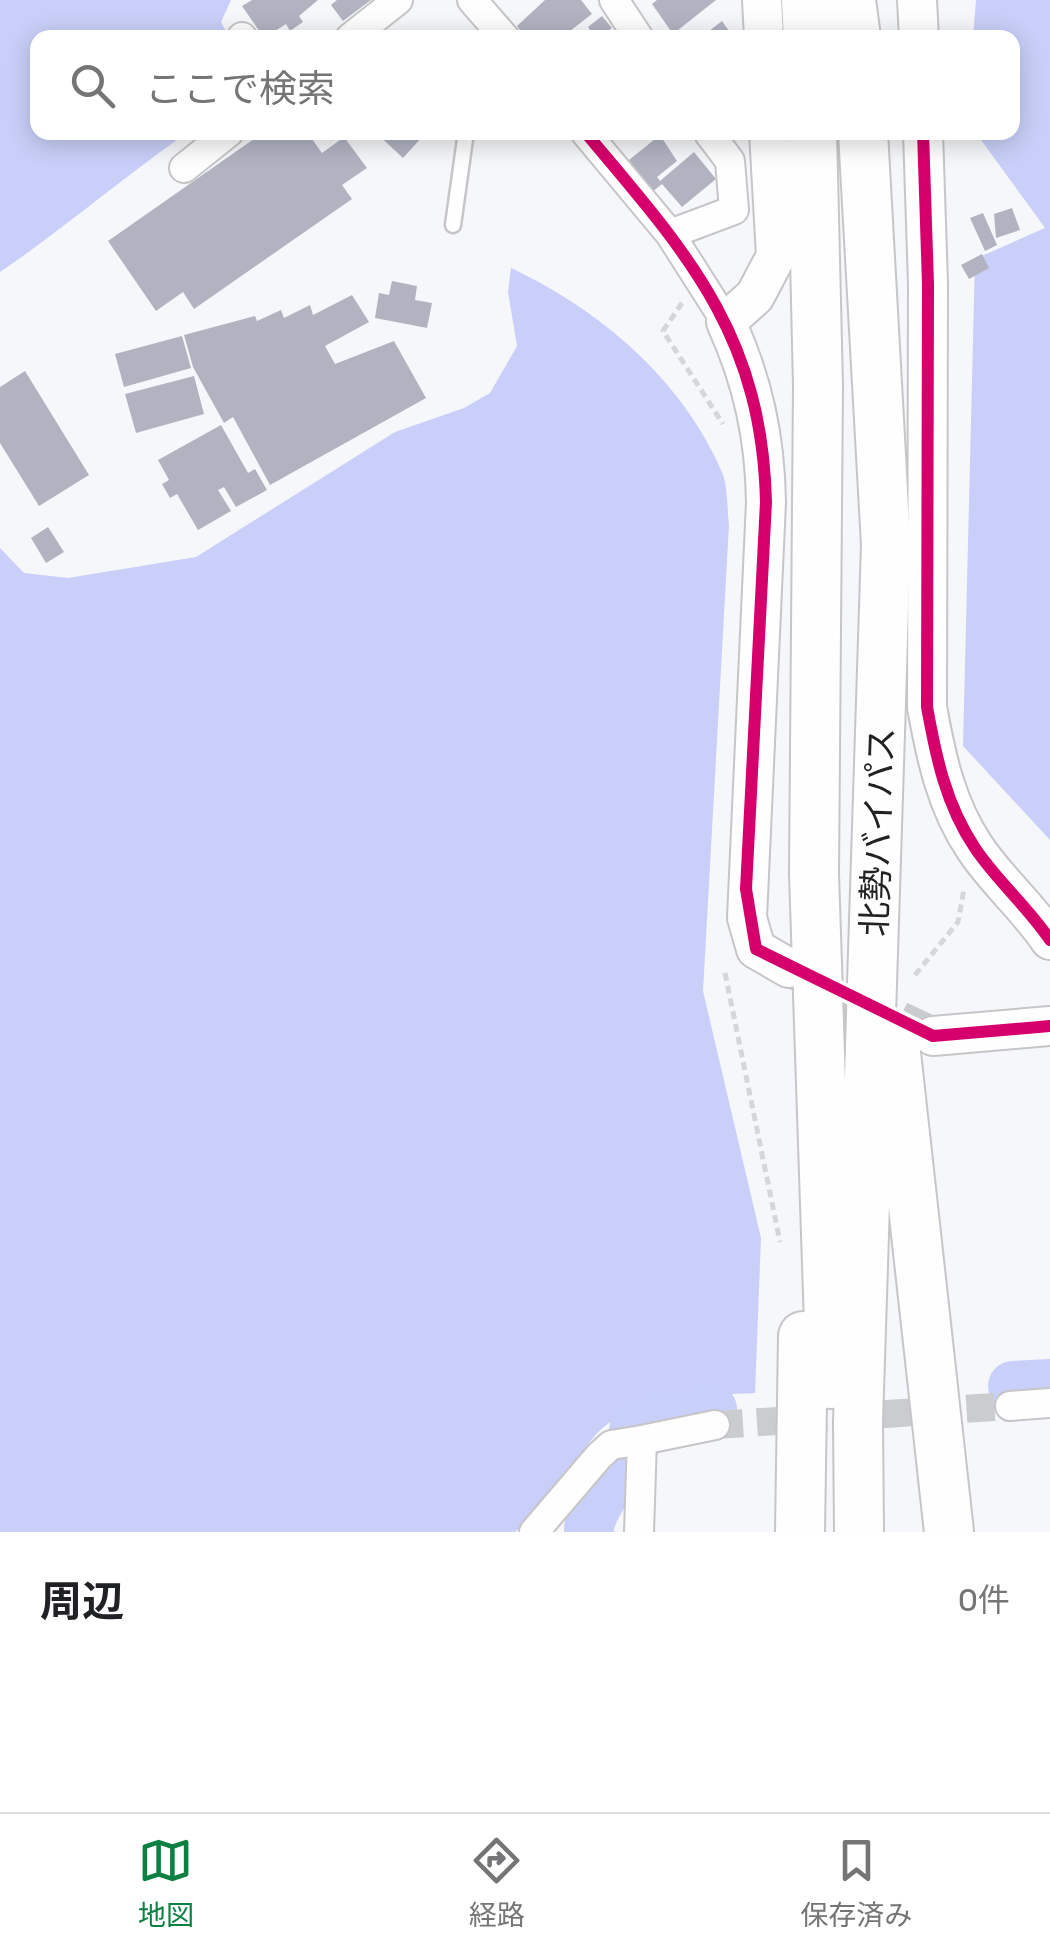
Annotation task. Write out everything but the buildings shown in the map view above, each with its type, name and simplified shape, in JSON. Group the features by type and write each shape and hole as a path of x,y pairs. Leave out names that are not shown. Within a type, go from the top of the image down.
{"highway":[{"path":"851,0 855,30"},
{"path":"881,0 882,30"},
{"name":"北勢バイパス","path":"812,140 818,386 814,874 824,1248 839,1532"},
{"name":"北勢バイパス","path":"859,1532 864,1168 882,746 886,545 864,140"},
{"path":"884,140 886,545"},
{"path":"882,746 896,1068 949,1532"},
{"path":"800,1532 814,874"}],"street":[{"path":"360,30 398,0"},
{"path":"472,0 492,30"},
{"path":"614,0 635,30"},
{"path":"762,0 764,30"},
{"path":"918,0 919,30"},
{"path":"184,168 219,140"},
{"path":"592,140 670,234 705,285 726,322 754,396 765,443 766,502 747,918 756,949 789,968"},
{"path":"670,234 734,210 730,161 714,140"},
{"path":"726,322 755,296 776,256 770,140"},
{"path":"922,140 928,284 927,707 938,767 955,813 974,847 1050,940"},
{"path":"934,1036 1050,1026"},
{"path":"1010,1406 1050,1404"},
{"path":"534,1532 611,1446 715,1425"},
{"path":"639,1532 642,1440"}],"lane":[{"path":"453,224 465,140"}],"path":[{"path":"705,285 681,304 664,331 733,438"},
{"path":"915,975 958,922 964,904 961,875"},
{"path":"725,973 780,1242"}],"shaded area":[{"path":"0,0 231,0 221,22 225,30 30,30 30,140 177,140 0,272"},
{"path":"976,0 1050,0 1050,840 963,746 975,259 1045,228 981,140 1020,140 1020,30 974,30"},
{"path":"511,268 576,305 635,351 685,407 705,438 725,484 729,525 703,991 761,1238 755,1393 670,1401 647,1406 608,1424 538,1511 515,1532 0,1532 0,548 24,573 68,578 196,557 395,432 464,408 490,393 517,346 508,292"}],"waterway":[{"path":"1013,1386 1050,1384"},
{"path":"634,1431 636,1425 672,1414 712,1409"},
{"path":"589,1532 593,1513 626,1456"}],"tunnel":[{"path":"796,971 933,1036"},
{"path":"715,1425 1010,1406"}],"cycle path":[{"path":"592,140 656,218 713,300 751,391 766,502 746,889 756,949 933,1036 1050,1026"},
{"path":"923,140 928,284 927,707 944,780 965,832 1050,940"}]}
